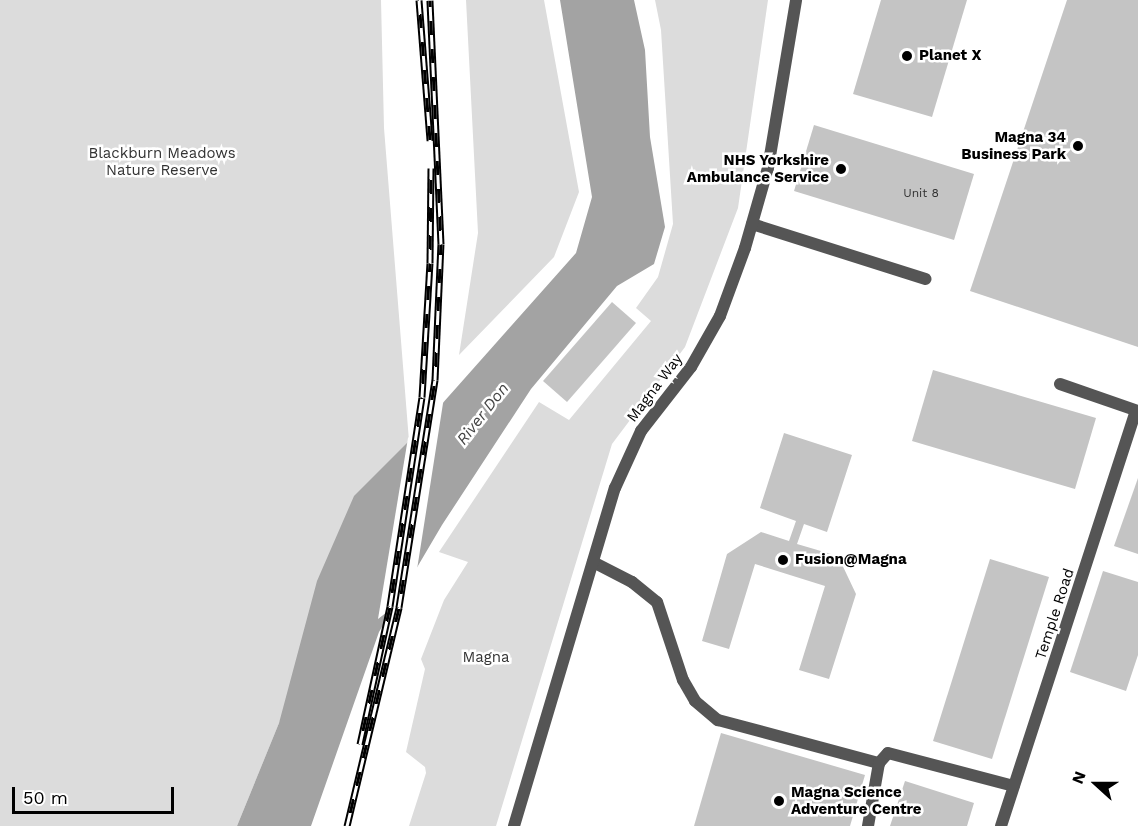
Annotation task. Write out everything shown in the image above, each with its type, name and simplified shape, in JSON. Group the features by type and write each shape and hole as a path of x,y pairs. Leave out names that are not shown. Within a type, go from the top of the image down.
{"street":[{"name":"Magna Way","path":"514,826 615,488 641,431 691,367 720,316 752,224 768,168 783,95 796,0"},
{"path":"752,224 925,279"},
{"path":"1060,384 1137,411"},
{"name":"Temple Road","path":"1001,826 1137,411"},
{"path":"593,562 632,582 657,602 683,680 695,701 718,720 879,763"},
{"path":"868,826 879,763 888,753 1014,786"}],"green space":[{"name":"Blackburn Meadows Nature Reserve","path":"0,0 381,0 384,128 409,441 279,723 237,826 0,826"},
{"path":"466,0 544,0 579,192 554,257 459,355 478,233"},
{"name":"Magna","path":"655,0 768,0 738,208 685,347 612,444 496,826 409,826 426,773 425,767 406,752 425,669 421,659 444,600 468,562 439,552 539,402 569,420 651,321 636,308 658,277 673,224 661,30"}],"water":[{"name":"River Don","path":"560,0 634,0 645,50 650,137 665,227 654,264 617,286 531,389 442,525 379,632 311,826 237,826 279,723 317,581 354,496 409,441 576,253 592,197"}],"pier":[{"path":"444,397 416,576 400,602 378,619 408,438"}],"building":[{"name":"Planet X","path":"881,0 967,0 932,117 853,94"},
{"name":"Magna 34 Business Park","path":"1067,0 1138,0 1138,347 970,291"},
{"path":"814,125 974,174 954,240 794,191"},
{"path":"612,302 636,323 567,402 543,381"},
{"path":"933,370 1096,418 1075,489 912,441"},
{"name":"Fusion@Magna","path":"784,433 852,455 827,532 804,524 797,544 838,556 856,594 829,679 799,670 825,586 755,564 729,649 702,641 727,554 761,532 789,541 796,521 760,508"},
{"path":"1138,478 1138,554 1114,546"},
{"path":"990,559 1049,577 992,759 933,741"},
{"path":"1103,571 1138,582 1138,655 1126,691 1070,672"},
{"name":"Magna Science Adventure Centre","path":"721,733 865,775 850,826 694,826"},
{"path":"905,781 974,803 967,826 890,826"}],"railway":[{"path":"419,0 430,141"},
{"path":"347,826 399,607 435,380 441,244 430,0"},
{"path":"360,744 390,606 422,397 430,263 431,168"}],"place":[{"name":"Planet X","path":"907,56"},
{"name":"Magna 34 Business Park","path":"1078,146"},
{"name":"NHS Yorkshire Ambulance Service","path":"841,169"},
{"name":"Fusion@Magna","path":"783,560"},
{"name":"Magna Science Adventure Centre","path":"779,801"}]}
